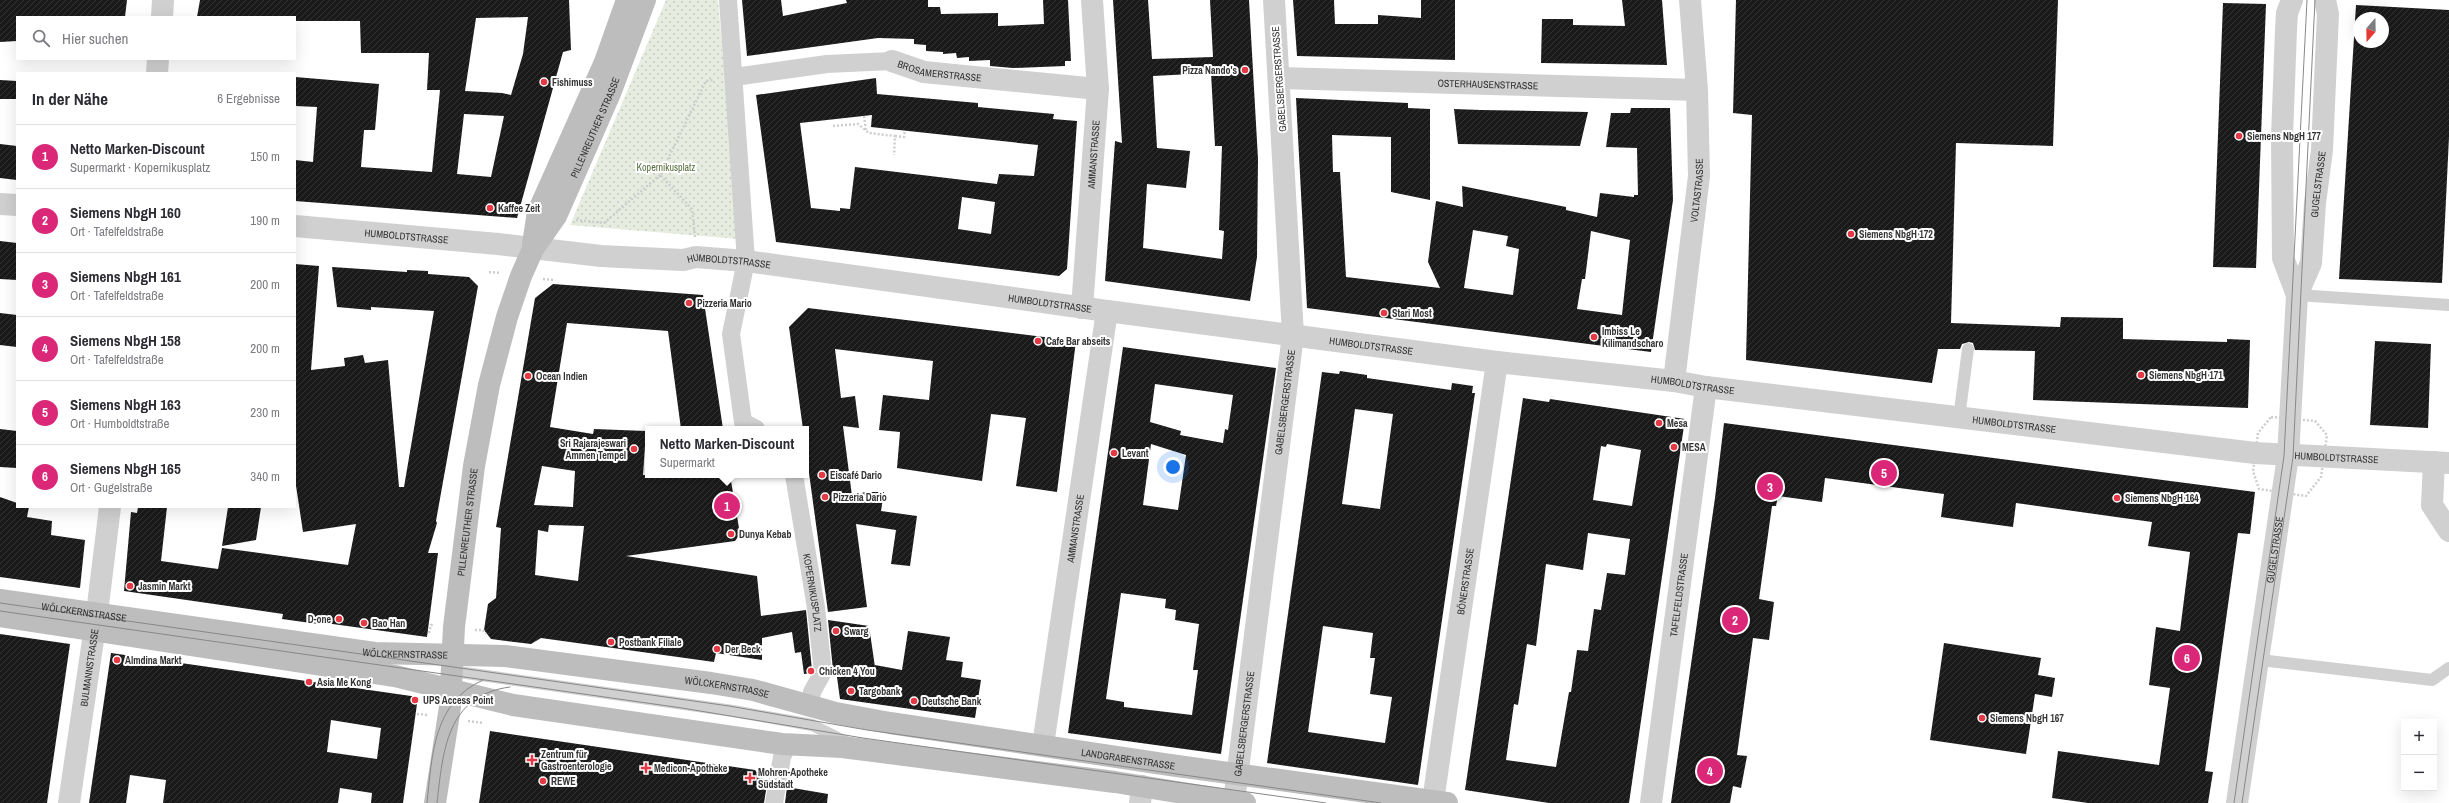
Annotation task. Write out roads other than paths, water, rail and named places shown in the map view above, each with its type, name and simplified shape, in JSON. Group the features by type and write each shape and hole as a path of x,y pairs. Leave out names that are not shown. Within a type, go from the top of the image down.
{"main road":[{"name":"PILLENREUTHER STRASSE","path":"435,803 452,672 474,466 486,400 507,317 533,249 538,212 605,62 627,0"},
{"name":"PILLENREUTHER STRASSE","path":"533,249 556,216 611,91 645,0"},
{"name":"WÖLCKERNSTRASSE","path":"0,600 96,621 395,676 452,672 506,656 711,683 753,690 807,716"},
{"name":"WÖLCKERNSTRASSE","path":"0,616 96,621 375,653 452,672 514,705 788,744"},
{"name":"LANDGRABENSTRASSE","path":"807,716 836,714 1236,774 1440,802"},
{"path":"788,744 859,749 1141,795 1239,802"}],"street":[{"path":"162,16 163,0"},
{"path":"728,0 746,261 731,334 742,422 750,426"},
{"name":"AMMANSTRASSE","path":"1082,308 1098,89 1092,0"},
{"name":"GABELSBERGERSTRASSE","path":"1239,802 1236,774 1293,335 1274,0"},
{"name":"VOLTASTRASSE","path":"1674,380 1699,176 1697,90 1690,0"},
{"name":"GUGELSTRASSE","path":"2292,0 2287,13 2281,162 2284,204 2283,258 2297,295"},
{"name":"GUGELSTRASSE","path":"2237,803 2260,660 2288,456 2297,295 2311,263 2315,203 2321,165 2328,14 2325,0"},
{"path":"157,72 158,60"},
{"name":"BROSAMERSTRASSE","path":"734,77 827,64 892,61 924,72 1098,89"},
{"name":"OSTERHAUSENSTRASSE","path":"1279,78 1697,90"},
{"path":"0,204 16,205"},
{"name":"HUMBOLDTSTRASSE","path":"296,226 616,257 683,260 696,258 746,261 1082,308 1498,362 1674,380 1706,388 2288,456 2441,463"},
{"name":"AMMANSTRASSE","path":"1043,745 1107,311"},
{"name":"BÖNERSTRASSE","path":"1440,802 1498,362"},
{"name":"TAFELFELDSTRASSE","path":"1651,803 1706,388"},
{"path":"2441,463 2432,505 2449,531"},
{"name":"KOPERNIKUSPLATZ","path":"794,478 816,608 824,672 812,692 807,716"},
{"name":"BULMANNSTRASSE","path":"68,803 96,621 110,508"},
{"path":"774,803 782,757 788,744"}],"lane":[{"path":"2297,295 2449,305"},
{"path":"1959,418 1968,349"},
{"path":"2260,660 2432,680 2449,668"},
{"path":"807,716 859,749"}],"tram line":[{"path":"2234,803 2284,456 2307,0"},
{"path":"2242,803 2293,457 2315,0"},
{"path":"0,603 729,706 867,730 1381,803"},
{"path":"0,611 682,708 863,738 1326,803"},
{"path":"427,803 434,749 438,732 445,716 454,702 466,690 483,680"},
{"path":"437,803 446,746 452,729 460,714 472,701 489,692 510,687"}],"place":[{"name":"Pizza Nando's","path":"1245,70"},
{"name":"Fishimuss","path":"544,82"},
{"name":"Siemens NbgH 177","path":"2239,136"},
{"name":"Kaffee Zeit","path":"490,208"},
{"name":"Siemens NbgH 172","path":"1851,234"},
{"name":"Pizzeria Mario","path":"689,303"},
{"name":"Stari Most","path":"1384,313"},
{"name":"Imbiss Le Kilimandscharo","path":"1594,337"},
{"name":"Cafe Bar abseits","path":"1038,341"},
{"name":"Siemens NbgH 171","path":"2141,375"},
{"name":"Ocean Indien","path":"528,376"},
{"name":"Mesa","path":"1659,423"},
{"name":"MESA","path":"1674,447"},
{"name":"Sri Rajarajeswari Ammen Tempel","path":"634,449"},
{"name":"Levant","path":"1114,453"},
{"name":"Siemens NbgH 163","path":"1884,473"},
{"name":"Eiscafé Dario","path":"822,475"},
{"name":"Siemens NbgH 161","path":"1770,487"},
{"name":"Pizzeria Dario","path":"825,497"},
{"name":"Siemens NbgH 164","path":"2117,498"},
{"name":"Netto Marken-Discount","path":"727,506"},
{"name":"Dunya Kebab","path":"731,534"},
{"name":"Jasmin Markt","path":"130,586"},
{"name":"D-one","path":"339,619"},
{"name":"Siemens NbgH 160","path":"1735,620"},
{"name":"Bao Han","path":"364,623"},
{"name":"Swarg","path":"836,631"},
{"name":"Postbank Filiale","path":"611,642"},
{"name":"Der Beck","path":"717,649"},
{"name":"Siemens NbgH 165","path":"2187,658"},
{"name":"Almdina Markt","path":"117,660"},
{"name":"Chicken 4 You","path":"811,671"},
{"name":"Asia Me Kong","path":"309,682"},
{"name":"Targobank","path":"851,691"},
{"name":"UPS Access Point","path":"415,700"},
{"name":"Deutsche Bank","path":"914,701"},
{"name":"Siemens NbgH 167","path":"1982,718"},
{"name":"Zentrum für Gastroenterologie","path":"532,760"},
{"name":"Medicon-Apotheke","path":"646,768"},
{"name":"Siemens NbgH 158","path":"1710,771"},
{"name":"Mohren-Apotheke Südstadt","path":"750,778"},
{"name":"REWE","path":"543,781"}],"park label":[{"name":"Kopernikusplatz","path":"666,167"}]}
